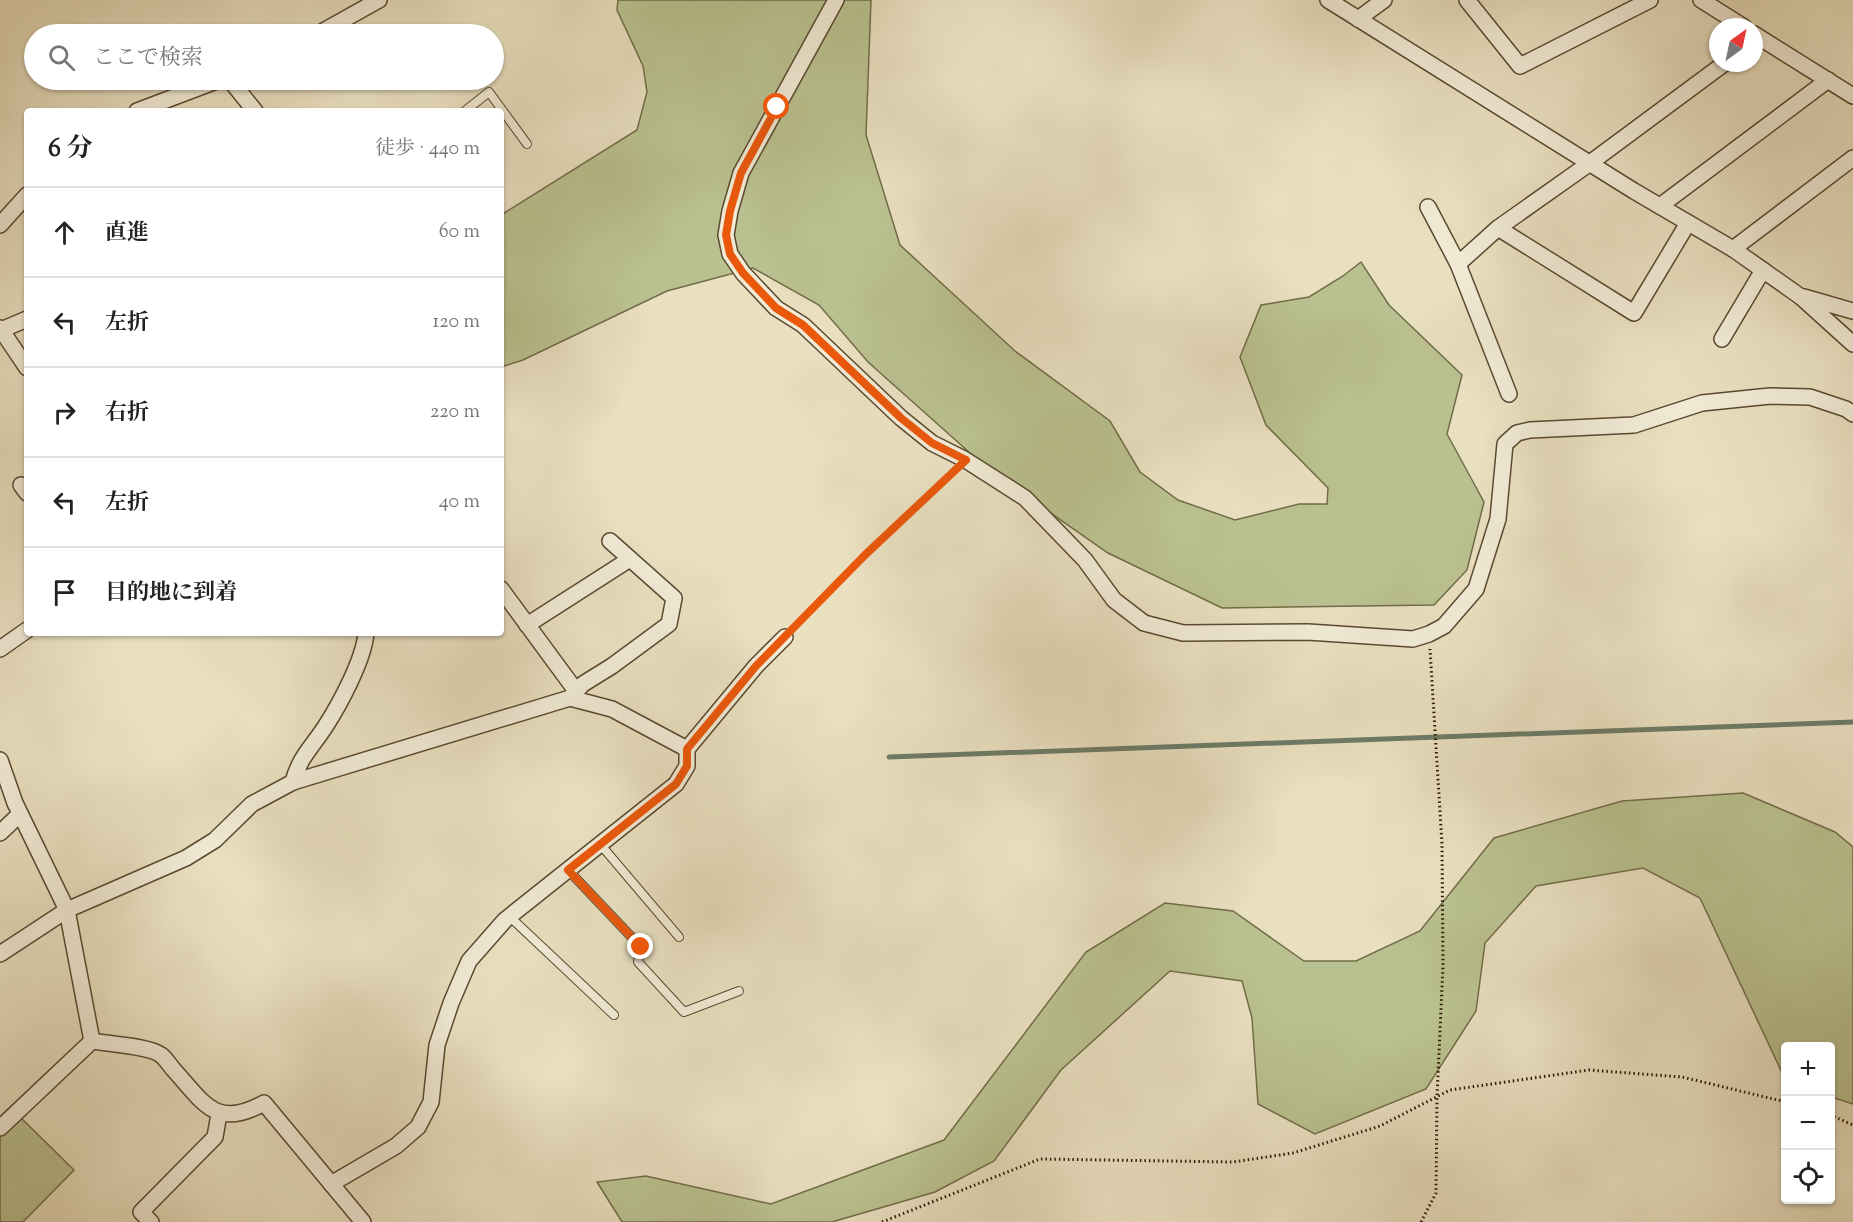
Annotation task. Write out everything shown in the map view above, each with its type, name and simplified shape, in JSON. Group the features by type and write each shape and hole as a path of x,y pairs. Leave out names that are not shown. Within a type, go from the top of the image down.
{"street":[{"path":"336,24 379,0"},
{"path":"836,0 741,173 726,235 730,254 743,273 776,308 803,325 901,418 932,443 966,460 1025,498 1085,560 1114,600 1144,623 1183,633 1308,632 1413,639 1444,626 1476,589 1498,519 1505,444 1517,433 1530,430 1634,425 1702,404 1770,396 1810,397 1846,409 1853,414"},
{"path":"1328,0 1733,249 1801,297 1853,344"},
{"path":"1358,19 1384,0"},
{"path":"1467,0 1520,66 1650,0"},
{"path":"1701,0 1730,18"},
{"path":"1763,41 1853,96"},
{"path":"1458,264 1498,228 1713,72"},
{"path":"1660,206 1828,80"},
{"path":"145,108 193,90"},
{"path":"238,90 253,108"},
{"path":"1733,249 1853,158"},
{"path":"0,225 24,198"},
{"path":"1428,207 1458,264 1509,394"},
{"path":"1498,228 1634,313 1688,223"},
{"path":"1722,339 1763,270"},
{"path":"1801,297 1853,311"},
{"path":"24,320 0,329 24,364"},
{"path":"0,954 67,910 186,858 215,840 252,804 293,782 573,695 583,684 612,666 669,624 674,598 610,541"},
{"path":"527,625 630,559"},
{"path":"504,594 573,695 612,709 687,749"},
{"path":"0,649 24,632"},
{"path":"293,782 296,768 325,726 360,662 365,636"},
{"path":"330,1184 396,1146 418,1127 431,1102 437,1045 451,1003 469,962 509,916 676,784 687,766 687,749 756,666 785,637"},
{"path":"0,760 20,813 67,910 92,1041"},
{"path":"0,833 20,813"},
{"path":"92,1041 148,1049 161,1054 195,1094 219,1114 226,1115 251,1110 264,1103 363,1222"},
{"path":"0,1128 92,1041"},
{"path":"151,1222 141,1212 215,1137 219,1114"}],"lane":[{"path":"469,108 489,92 501,108"},
{"path":"504,113 527,144"},
{"path":"600,844 679,937"},
{"path":"568,870 641,947 638,962 684,1012 739,991"},
{"path":"509,916 614,1015"}],"path":[{"path":"785,637 865,555 966,460"},
{"path":"1421,1222 1436,1193 1437,1097 1443,966 1442,844 1429,634"},
{"path":"882,1222 1040,1159 1233,1162 1293,1153 1380,1126 1450,1090 1589,1070 1682,1077 1781,1101"},
{"path":"1835,1117 1853,1125"}],"green space":[{"path":"618,0 871,0 866,135 900,245 1015,351 1110,421 1140,472 1178,500 1235,520 1299,504 1327,504 1328,488 1266,425 1240,357 1261,305 1309,297 1361,262 1389,305 1462,375 1447,434 1484,502 1467,570 1434,605 1222,608 1108,553 989,470 868,362 819,305 753,268 667,291 523,360 504,366 504,213 637,130 647,92 643,66 617,10"},
{"path":"1743,793 1835,832 1853,847 1853,1104 1835,1098 1835,1042 1781,1042 1781,1070 1700,898 1643,868 1536,886 1485,943 1476,1011 1426,1089 1315,1134 1258,1104 1252,1018 1242,981 1170,971 1061,1070 994,1161 935,1192 832,1222 622,1222 597,1182 646,1176 771,1204 944,1140 1086,952 1165,903 1233,911 1304,961 1356,961 1420,931 1494,838 1622,801"},
{"path":"19,1116 74,1170 23,1222 0,1222 0,1128"}],"waterway":[{"path":"889,757 1853,722"}],"route":[{"path":"641,947 568,870 676,784 687,766 687,749 756,666 865,555 966,460 932,443 901,418 803,325 776,308 743,273 730,254 726,235 741,173 777,107"}]}
